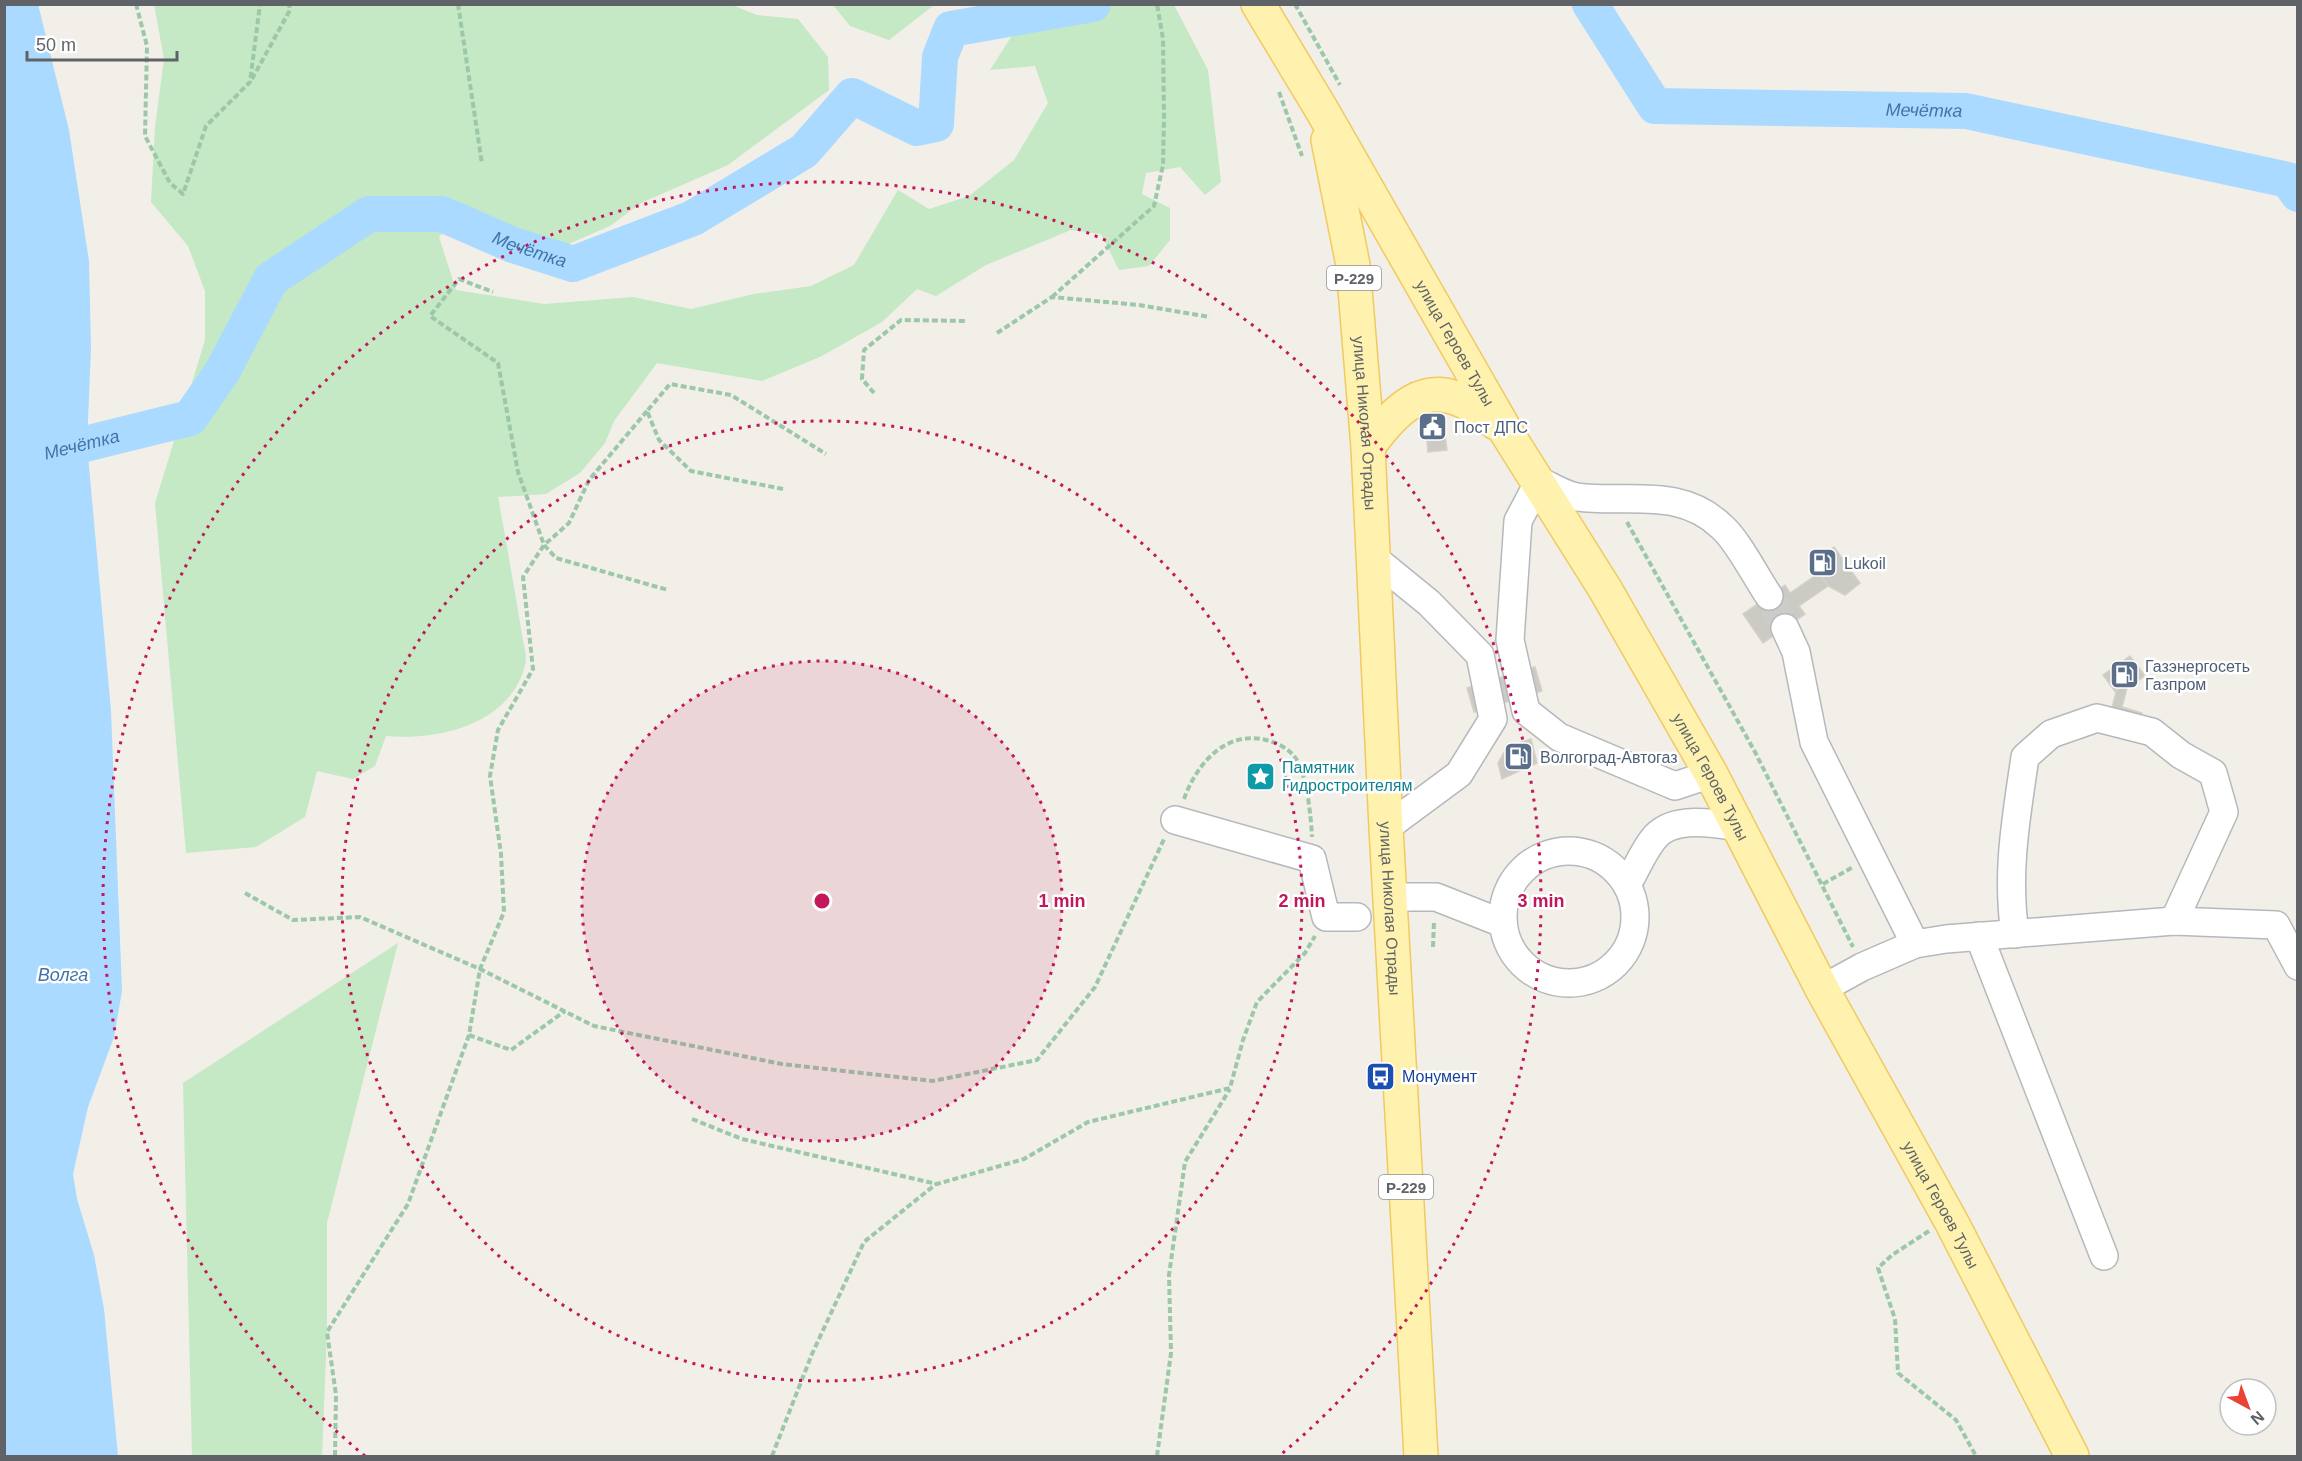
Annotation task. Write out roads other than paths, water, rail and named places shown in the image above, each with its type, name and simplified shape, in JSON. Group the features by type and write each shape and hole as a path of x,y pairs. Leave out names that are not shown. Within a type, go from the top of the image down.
{"main road":[{"name":"улица Николая Отрады","path":"1258,4 1323,112"},
{"name":"улица Николая Отрады","path":"1271,4 1323,112 1353,264 1375,559 1386,828 1421,1456"},
{"name":"улица Героев Тулы","path":"1323,112 1505,430 1605,589 1711,774 1822,989 1952,1223 2072,1456"},
{"path":"1368,447 1395,412 1424,396 1458,398 1477,407 1505,430"}],"street":[{"path":"1711,774 1675,786 1559,737 1526,711 1510,640 1518,521 1539,481 1574,496 1615,501 1653,497 1694,508 1723,527 1769,596"},
{"path":"1375,559 1429,603 1480,655 1493,719 1459,774 1386,828"},
{"path":"1785,628 1797,652 1814,742 1915,944"},
{"path":"2015,934 2010,896 2011,858 2025,757 2051,734 2097,718 2152,732 2181,755 2213,773 2224,812 2174,921"},
{"path":"1175,820 1312,859 1326,917 1357,917"},
{"path":"1627,885 1656,835 1673,826 1704,822 1738,827"},
{"path":"1562,851 1588,853 1611,865 1627,885 1635,910 1633,937 1619,961 1598,978 1571,984 1546,980 1524,967 1509,947 1502,923 1505,897 1517,875 1538,859 1562,851"},
{"path":"1391,897 1436,897 1502,923"},
{"path":"1822,989 1862,967 1915,944 1979,936 2174,921 2276,925 2298,966"},
{"path":"1979,936 2104,1256"}],"water":[{"name":"Волга","path":"38,4 69,130 89,261 91,348 87,444 111,711 122,991 114,1037 88,1107 73,1174 77,1199 94,1255 104,1309 118,1456 5,1456 4,5"}],"waterway":[{"name":"Мечётка","path":"4,464 190,418 222,372 271,279 369,214 442,214 513,245 573,264 693,218 804,151 852,96 917,128 936,124 940,57 951,29 1093,4"},
{"name":"Мечётка","path":"1590,4 1655,106 1966,111 2288,180 2298,194"}],"tunnel":[{"path":"1769,596 1785,628"}],"place":[{"name":"Пост ДПС","path":"1433,427"},
{"name":"Lukoil","path":"1823,563"},
{"name":"Газэнергосеть Газпром","path":"2124,675"},
{"name":"Волгоград-Автогаз","path":"1519,757"},
{"name":"Памятник Гидростроителям","path":"1261,776"},
{"name":"Монумент","path":"1381,1076"}]}
